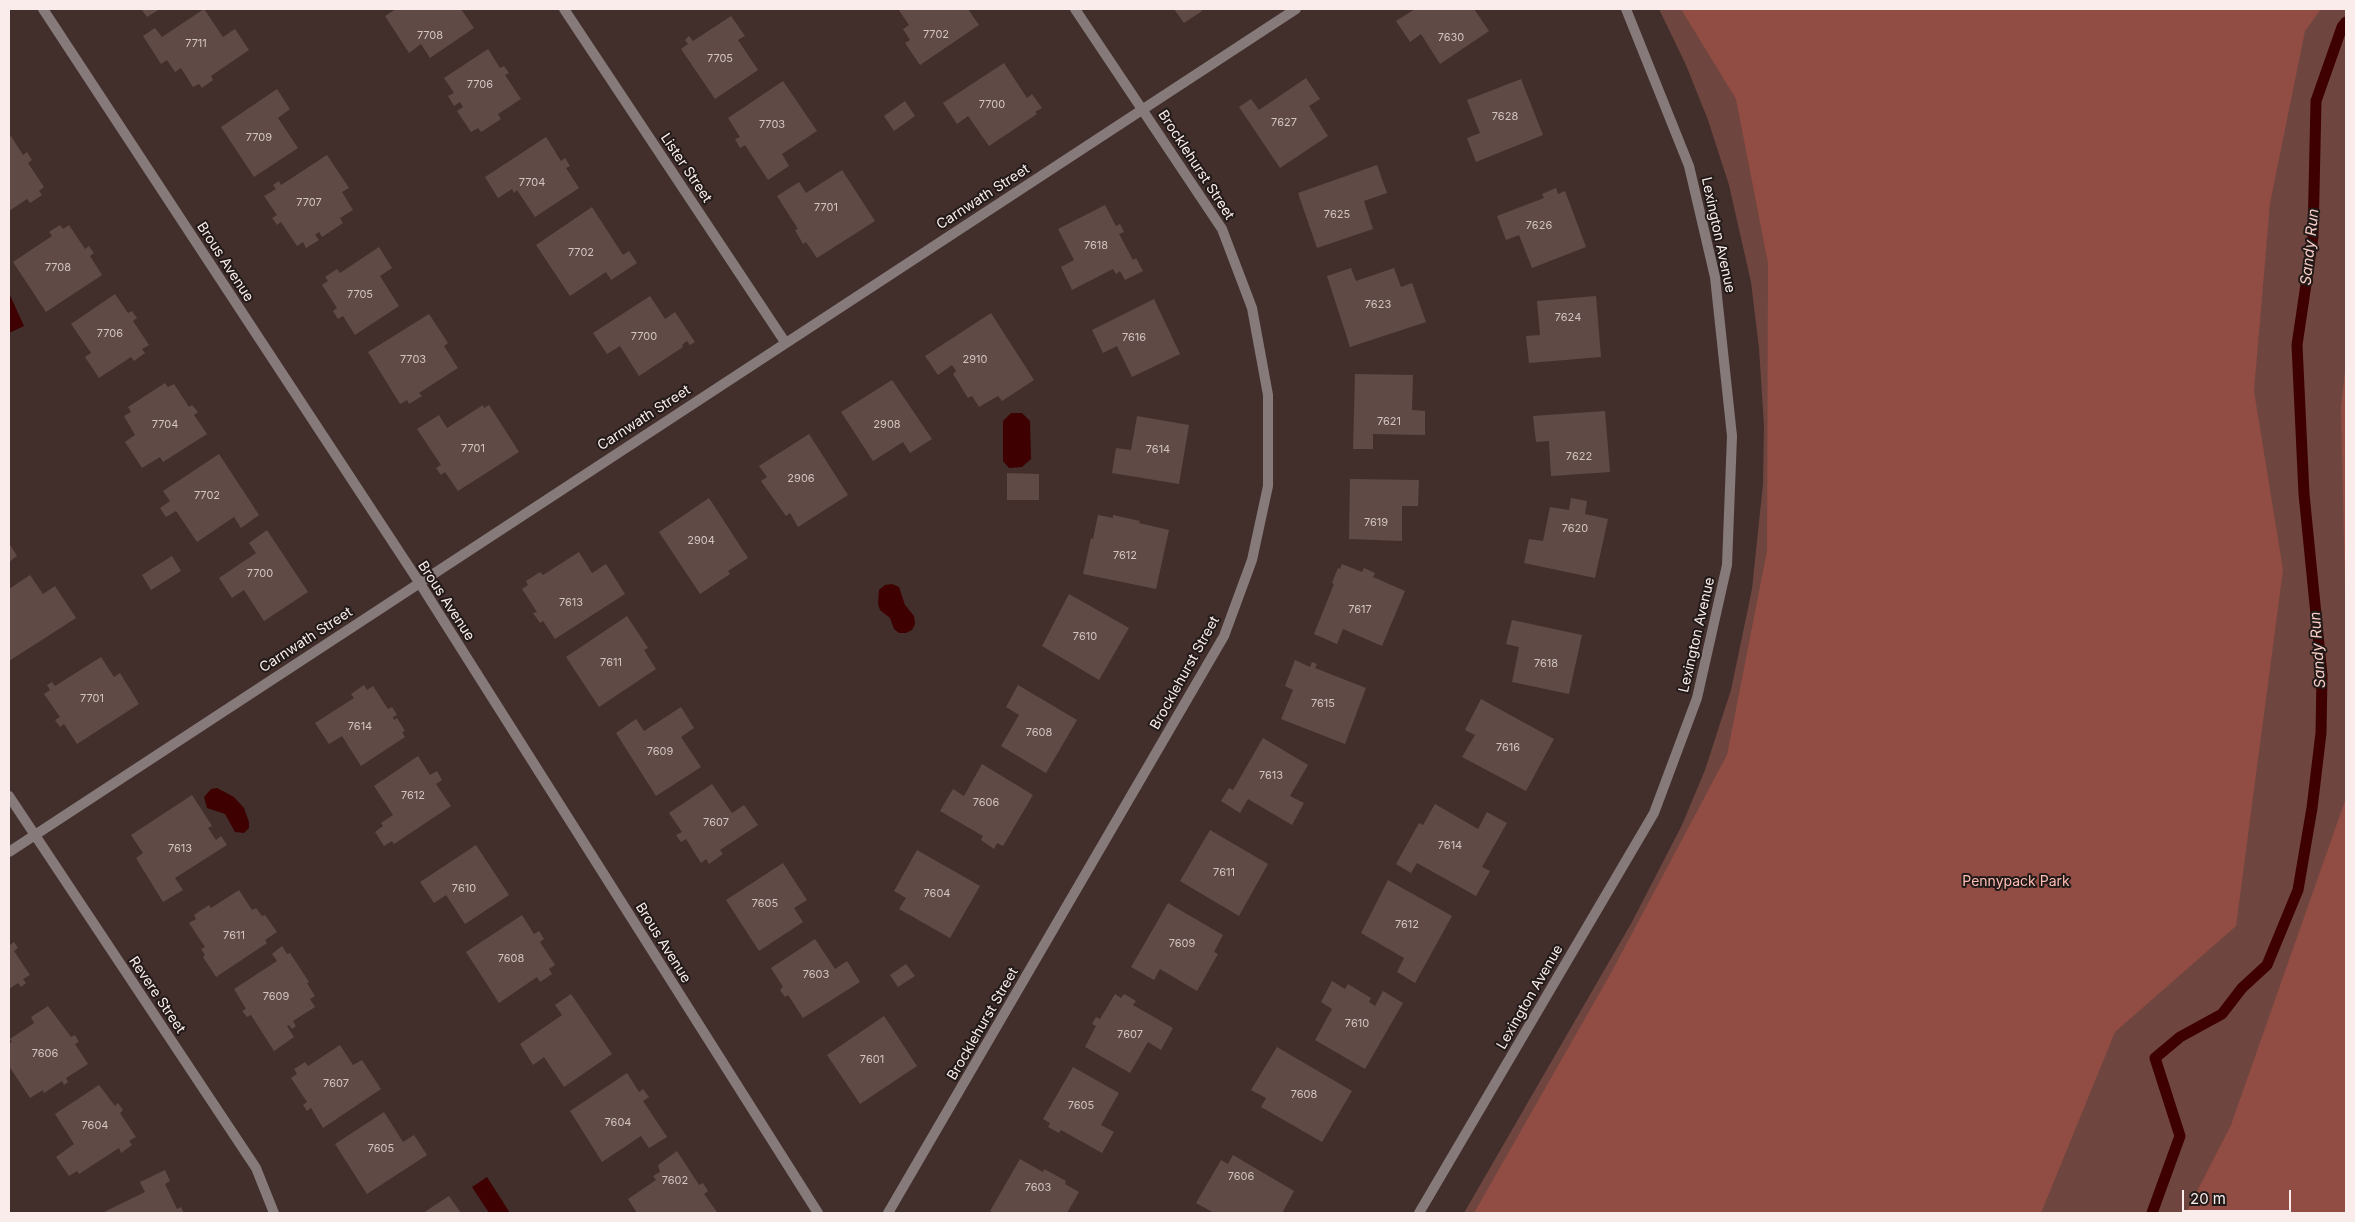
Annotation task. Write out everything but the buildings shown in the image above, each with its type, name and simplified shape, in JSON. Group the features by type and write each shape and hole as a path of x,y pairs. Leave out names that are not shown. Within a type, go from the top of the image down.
{"street":[{"name":"Brous Avenue","path":"43,9 419,582 818,1213"},
{"name":"Lister Street","path":"564,9 785,342"},
{"name":"Brocklehurst Street","path":"888,1213 1224,636 1252,560 1268,486 1268,395 1252,308 1222,228 1076,9"},
{"name":"Carnwath Street","path":"9,852 1296,9"},
{"name":"Lexington Avenue","path":"1419,1213 1654,813 1697,698 1727,565 1732,436 1715,277 1689,166 1626,9"},
{"name":"Revere Street","path":"9,796 256,1168 274,1213"}],"green space":[{"name":"Pennypack Park","path":"1659,9 2346,9 2346,1213 1464,1213 1632,922 1682,825 1705,770 1731,690 1752,589 1763,484 1764,426 1759,348 1751,282 1729,185 1708,120 1686,65"},
{"name":"Pennypack Park","path":"1681,9 2321,9 2305,31 2270,203 2254,391 2283,570 2236,926 2115,1032 2041,1213 1474,1213 1611,973 1727,755 1767,551 1768,263 1736,99"},
{"path":"2346,361 2346,634 2341,408"},
{"path":"2346,798 2346,1213 2186,1213 2231,1125"}],"shaded area":[{"path":"9,293 24,326 9,333"},
{"path":"1011,413 1022,413 1030,421 1031,459 1022,467 1009,468 1003,461 1003,421"},
{"path":"892,584 899,587 905,605 914,616 915,624 912,630 906,633 899,633 894,629 890,618 880,610 878,604 879,590 885,585"},
{"path":"217,788 234,797 244,808 249,828 244,833 235,832 225,814 207,808 204,797 211,789"},
{"path":"487,1177 510,1213 489,1213 472,1187"}],"waterway":[{"name":"Sandy Run","path":"2152,1213 2180,1136 2155,1058 2180,1037 2222,1014 2242,988 2267,965 2298,890 2312,808 2321,733 2322,675 2304,494 2297,345 2313,237 2316,101 2342,27 2346,22"}]}
